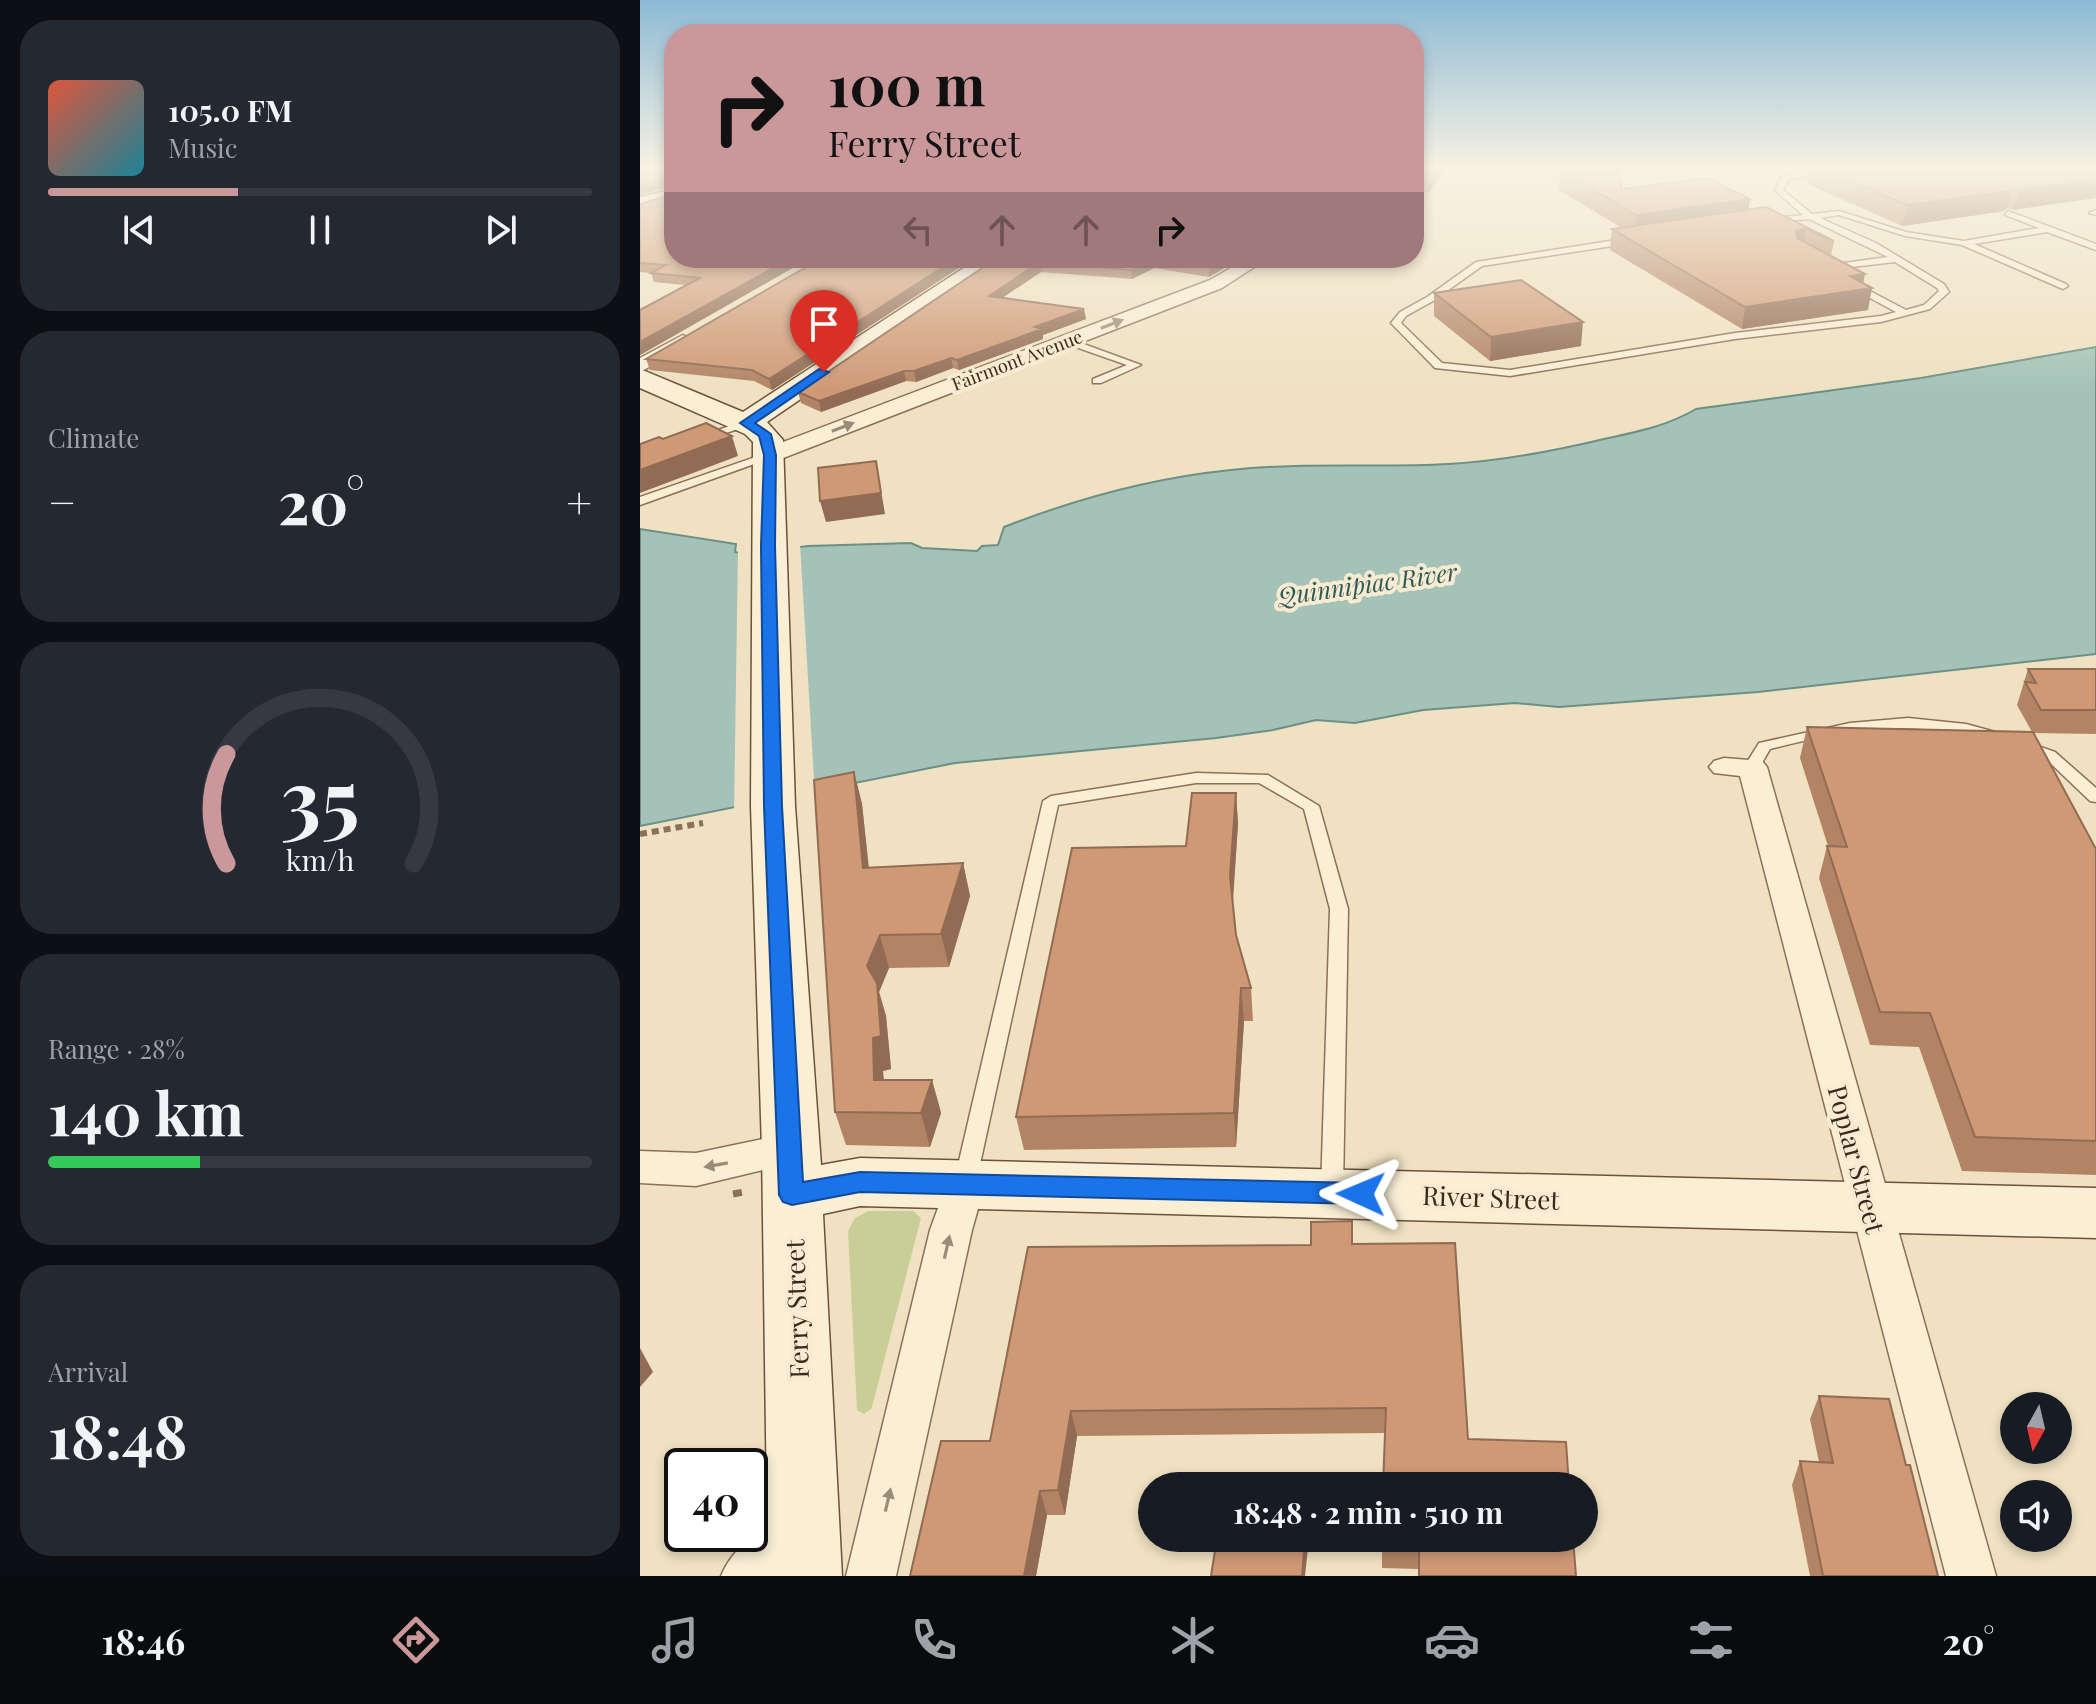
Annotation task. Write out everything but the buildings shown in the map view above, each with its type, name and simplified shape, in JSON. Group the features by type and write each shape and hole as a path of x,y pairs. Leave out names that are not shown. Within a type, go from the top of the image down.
{"main road":[{"path":"746,423 980,268"},
{"path":"640,378 765,434 770,455"},
{"name":"Ferry Street","path":"770,455 768,546 773,806 791,1172 804,1552"},
{"name":"River Street","path":"791,1172 860,1182 2096,1213"}],"street":[{"name":"Fairmont Avenue","path":"770,455 1216,284 1243,268"},
{"path":"640,366 695,335"},
{"name":"Poplar Street","path":"1738,767 1869,1206 1971,1576"},
{"path":"640,1167 670,1171 707,1167 791,1172"},
{"path":"871,1576 951,1230 965,1184"},
{"path":"746,1576 804,1552"}],"lane":[{"path":"1616,244 1479,264 1403,314 1396,323 1439,366 1510,373 1735,336 1798,330 1905,313 1927,307 1944,292 1941,286 1870,244"},
{"path":"1965,244 2063,286"},
{"path":"1844,257 1857,263"},
{"path":"1895,259 1825,269 1905,313"},
{"path":"1067,341 1136,365 1097,381"},
{"path":"683,444 746,423"},
{"path":"640,501 770,455"},
{"path":"1738,767 1764,746 1811,733 1908,721 1983,732 2050,755 2096,797"},
{"path":"965,1184 1051,801 1196,778 1262,778 1311,806 1339,909 1332,1193"}],"path":[{"path":"640,834 703,823"}],"green space":[{"path":"869,1211 913,1211 921,1218 874,1399 871,1409 864,1414 857,1410 848,1231 855,1218"}],"water":[{"name":"Quinnipiac River","path":"2096,347 2096,654 1758,692 1559,707 1515,703 1423,710 1355,723 1316,720 1216,738 955,763 640,826 640,529 736,544 735,552 746,554 808,546 911,543 922,548 977,551 982,546 998,545 1004,527 1088,498 1173,478 1258,468 1422,465 1508,458 1640,431 1696,409 1921,378"}],"pier":[{"path":"800,543 815,796 734,813 738,551"}],"route":[{"path":"824,372 746,423 765,434 770,455 768,546 773,806 792,1195 860,1182 1361,1194"}]}
